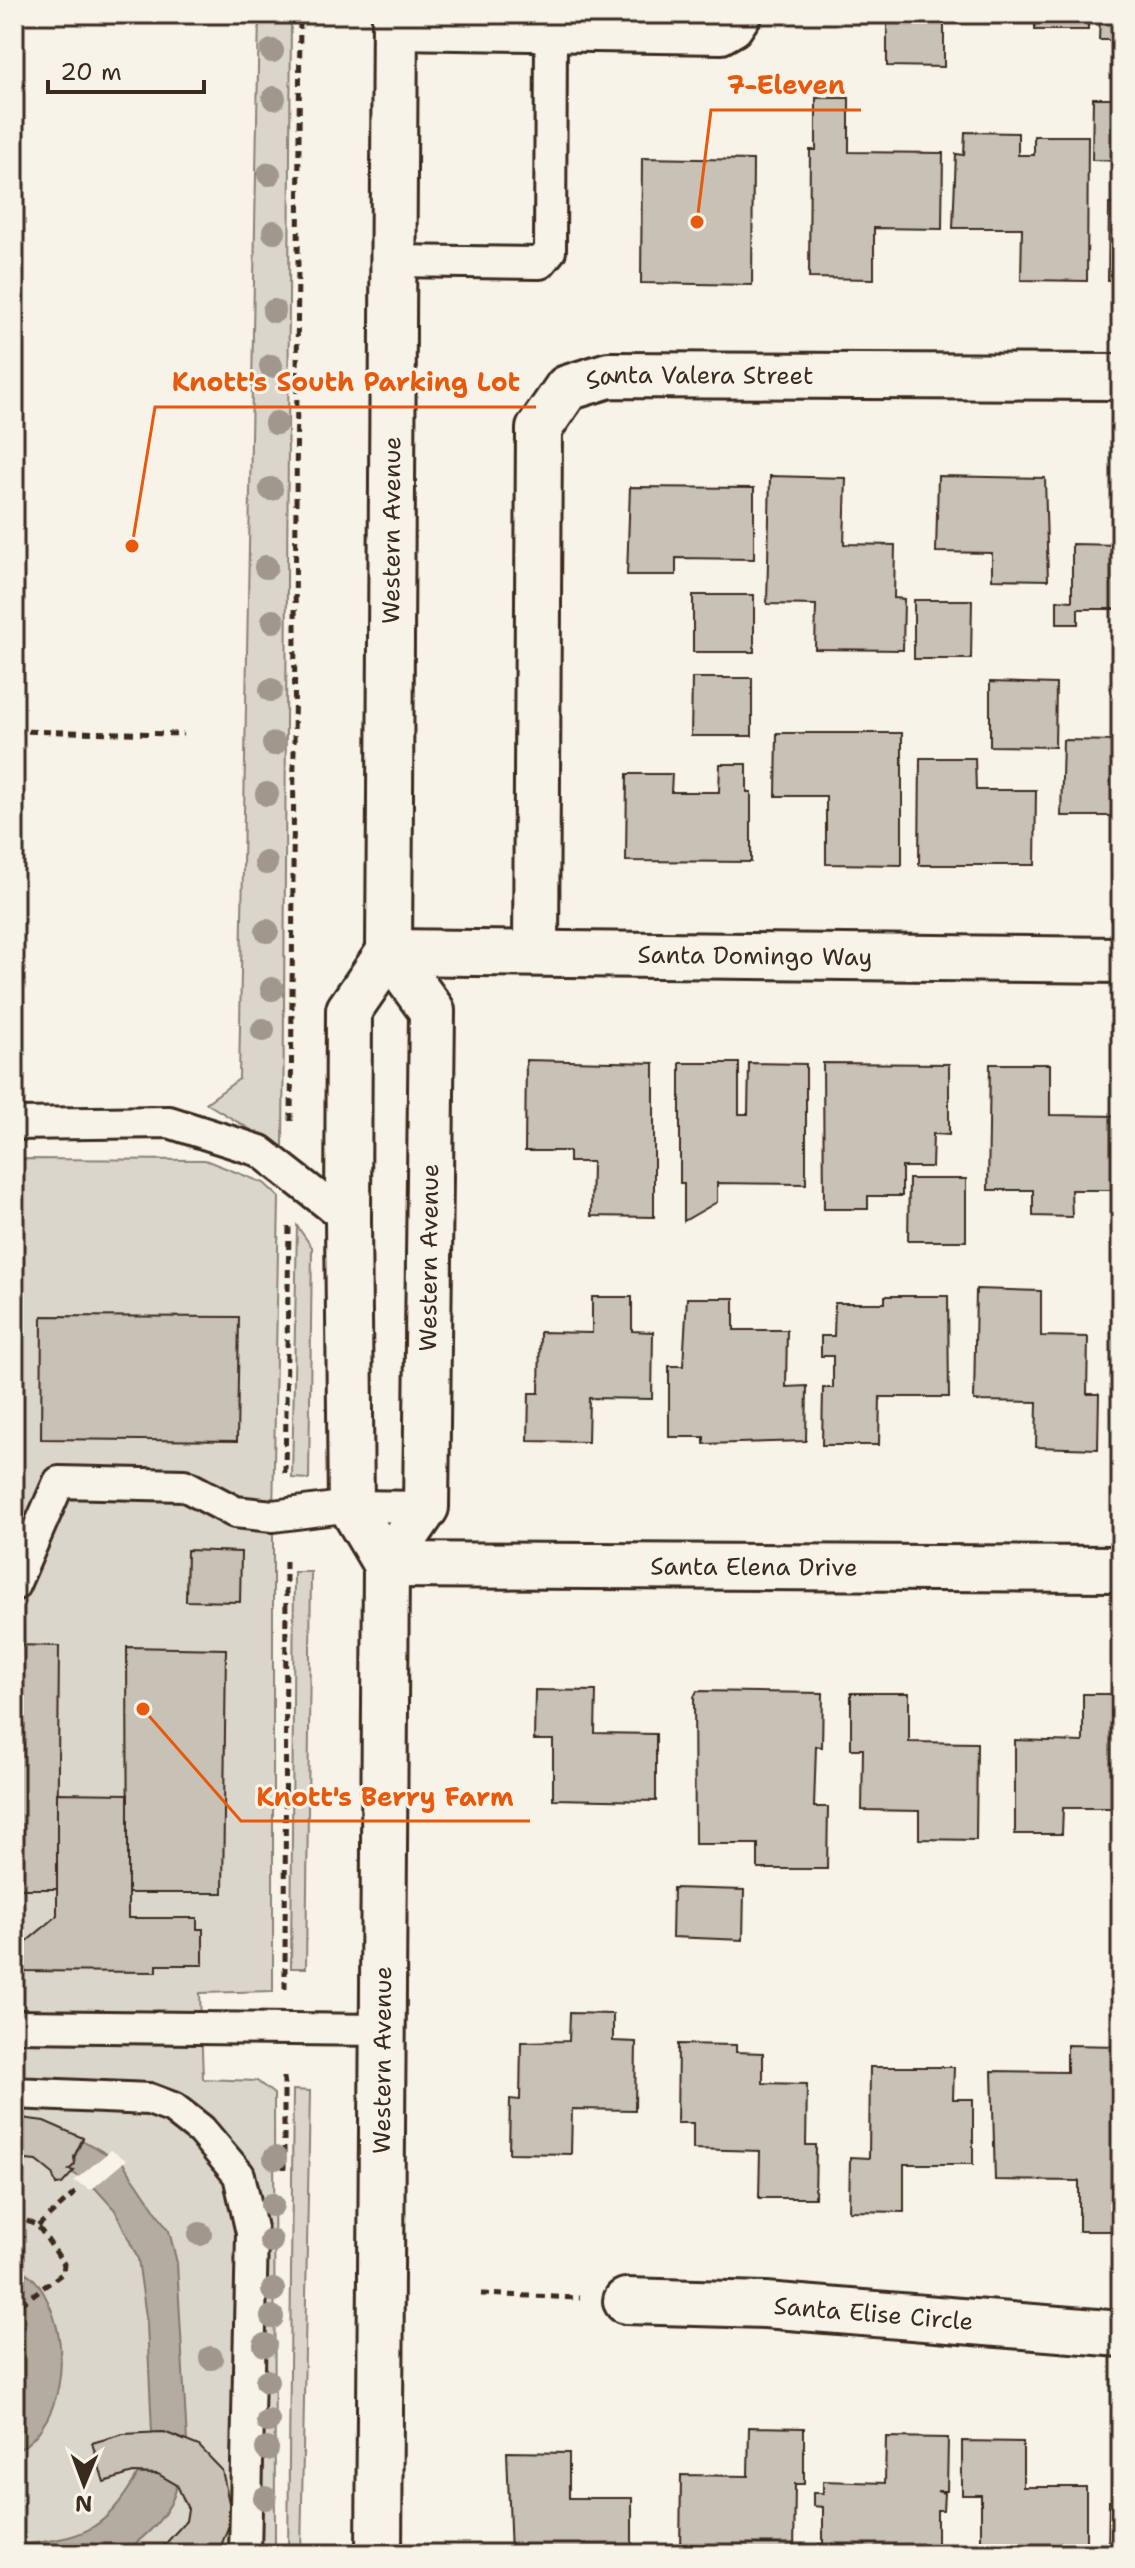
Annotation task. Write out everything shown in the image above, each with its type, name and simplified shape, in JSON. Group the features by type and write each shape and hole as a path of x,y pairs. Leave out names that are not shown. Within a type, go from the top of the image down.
{"main road":[{"name":"Western Avenue","path":"395,23 389,952 432,1011 426,1507"},
{"name":"Santa Valera Street","path":"536,953 539,429 567,388 609,375 1121,377"},
{"name":"Santa Domingo Way","path":"389,952 1121,960"},
{"path":"389,952 349,1010 351,1506 386,1565 426,1507"},
{"name":"Western Avenue","path":"379,2554 386,1565"},
{"name":"Santa Elena Drive","path":"386,1565 1121,1569"},
{"name":"Santa Elise Circle","path":"626,2301 765,2305 1121,2334"}],"lane":[{"path":"395,23 551,35 722,38 736,30 747,14"},
{"path":"393,261 540,263 550,251 551,35"},
{"path":"21,1124 169,1122 260,1151 291,1172 348,1220"},
{"path":"14,1585 59,1482 184,1485 235,1512 284,1516 351,1506 426,1507"},
{"path":"14,2026 383,2030"},
{"path":"14,2093 149,2099 173,2108 201,2130 239,2175 252,2233 245,2554"}],"path":[{"path":"284,2172 287,1571 284,1516 291,1172 300,14"},
{"path":"14,731 183,734"},
{"path":"38,2226 79,2189"},
{"path":"14,2215 38,2226 64,2264 63,2273 14,2309"},
{"path":"481,2294 626,2301"}],"shaded area":[{"path":"259,14 291,14 283,1149 206,1103 239,1079"},
{"path":"14,1159 205,1160 264,1183 279,1197 273,1516 273,1991 200,1993 203,2079 257,2081 274,2094 275,2554 14,2554"},
{"path":"297,1226 312,1247 309,1479 292,1478"},
{"path":"294,1572 311,1572 306,1968 291,1968"},
{"path":"293,2090 310,2091 301,2554 288,2554"},
{"path":"82,2140 123,2163 169,2231 177,2263 187,2442 164,2432 152,2432 147,2324 138,2259 115,2210 96,2189 69,2170"},
{"path":"14,2264 36,2281 49,2304 57,2326 60,2374 56,2398 47,2420 33,2439 14,2453"},
{"path":"138,2474 158,2474 177,2485 170,2506 163,2515 122,2554 14,2554 14,2546 57,2540 88,2530 113,2510"}],"pier":[{"path":"111,2150 126,2160 91,2190 74,2181"}],"building":[{"path":"599,14 726,14 726,17"},
{"path":"887,14 944,14 944,67 887,66"},
{"path":"1035,14 1088,14 1088,30 1035,30"},
{"path":"1100,14 1121,14 1121,40 1099,40"},
{"path":"816,98 849,98 849,152 943,153 942,229 874,228 874,279 809,278 810,150 816,150"},
{"path":"1093,98 1121,98 1121,161 1092,160"},
{"path":"965,132 1018,133 1018,155 1034,155 1034,136 1088,136 1087,281 1021,280 1022,228 953,228 956,154 964,155"},
{"path":"642,158 753,160 752,285 641,283"},
{"path":"1109,204 1121,204 1121,280 1108,280"},
{"path":"770,476 846,478 844,544 895,545 894,598 904,599 903,650 815,649 816,605 767,604"},
{"path":"938,476 1045,478 1048,580 992,579 992,553 936,552"},
{"path":"630,487 754,488 754,559 676,558 676,575 627,575"},
{"path":"1072,544 1121,545 1121,609 1078,609 1078,624 1057,624 1057,600 1072,601"},
{"path":"693,595 754,595 754,652 693,652"},
{"path":"914,600 972,600 971,659 914,659"},
{"path":"692,678 752,678 752,736 691,736"},
{"path":"990,682 1056,684 1055,747 990,746"},
{"path":"777,733 902,733 902,865 826,864 826,796 776,796"},
{"path":"1063,740 1121,741 1121,816 1061,816"},
{"path":"920,758 975,758 976,790 1036,790 1035,865 919,865"},
{"path":"720,764 747,764 747,792 751,792 751,862 626,861 627,774 672,774 671,792 719,792"},
{"path":"526,1060 654,1063 654,1217 591,1216 592,1162 569,1162 569,1151 525,1151"},
{"path":"680,1063 739,1063 739,1114 748,1114 749,1063 806,1064 806,1184 717,1183 717,1202 684,1221 684,1183 680,1183"},
{"path":"823,1063 949,1064 949,1135 933,1134 932,1167 902,1167 902,1196 868,1196 868,1209 824,1209"},
{"path":"990,1064 1050,1064 1050,1115 1120,1116 1118,1190 1071,1190 1072,1217 1033,1216 1033,1190 988,1190"},
{"path":"909,1179 966,1179 966,1241 908,1241"},
{"path":"976,1289 1041,1291 1041,1336 1088,1337 1087,1394 1099,1394 1098,1449 1036,1447 1037,1402 974,1401"},
{"path":"885,1296 948,1296 949,1397 880,1397 879,1445 822,1445 823,1388 833,1388 833,1356 821,1356 821,1336 834,1336 835,1303 885,1303"},
{"path":"592,1297 632,1297 632,1331 653,1332 652,1399 589,1398 588,1442 528,1441 529,1393 539,1393 540,1332 592,1333"},
{"path":"687,1298 734,1298 734,1330 787,1330 786,1387 807,1386 806,1441 704,1444 704,1437 669,1437 669,1366 683,1366"},
{"path":"42,1316 239,1317 237,1441 41,1439"},
{"path":"14,1330 21,1330 21,1385 14,1385"},
{"path":"1116,1392 1121,1392 1121,1446 1115,1446"},
{"path":"187,1550 241,1552 240,1602 186,1601"},
{"path":"14,1645 59,1646 57,1889 14,1889"},
{"path":"127,1647 226,1649 223,1893 128,1893"},
{"path":"535,1690 596,1691 595,1733 656,1734 656,1801 553,1799 553,1740 534,1740"},
{"path":"697,1691 823,1693 822,1747 816,1746 814,1807 828,1807 827,1869 758,1869 758,1844 695,1844 694,1697"},
{"path":"851,1693 909,1693 909,1742 977,1743 976,1840 919,1839 919,1811 862,1810 863,1749 851,1749"},
{"path":"1083,1694 1121,1694 1119,1808 1063,1808 1062,1834 1015,1834 1015,1740 1083,1742"},
{"path":"57,1793 128,1794 128,1918 197,1918 197,1929 203,1929 203,1965 157,1965 157,1972 14,1971 14,1952 57,1916"},
{"path":"673,1888 744,1890 743,1940 672,1937"},
{"path":"570,2013 613,2014 613,2041 636,2042 635,2110 572,2109 571,2154 509,2153 510,2099 520,2100 521,2042 569,2041"},
{"path":"678,2044 736,2045 736,2052 763,2053 763,2083 807,2084 806,2145 816,2145 815,2198 759,2198 760,2151 693,2149 693,2123 677,2123"},
{"path":"1067,2045 1121,2046 1121,2231 1079,2231 1079,2181 995,2180 992,2071 1067,2072"},
{"path":"870,2067 954,2067 953,2099 973,2099 973,2164 904,2164 904,2212 849,2211 850,2157 869,2158"},
{"path":"14,2117 44,2121 83,2138 74,2157 75,2164 69,2170 74,2171 62,2184 56,2185 52,2173 37,2161 14,2159"},
{"path":"749,2427 804,2428 804,2484 795,2484 794,2554 680,2554 681,2475 748,2476"},
{"path":"164,2432 199,2446 222,2470 232,2517 218,2554 159,2551 186,2521 188,2509 177,2485 158,2474 133,2473 104,2482 92,2443 123,2434"},
{"path":"886,2437 948,2438 947,2491 937,2491 944,2493 943,2510 937,2510 937,2551 819,2554 819,2544 823,2544 823,2507 813,2506 813,2493 823,2493 823,2481 885,2483"},
{"path":"962,2441 1023,2442 1023,2487 1086,2487 1086,2554 981,2554 981,2495 962,2495"},
{"path":"507,2452 569,2453 569,2498 632,2498 632,2554 511,2554"},
{"path":"1109,2501 1121,2501 1121,2554 1108,2554"}],"place":[{"name":"7-Eleven","path":"697,222"},
{"name":"Knott's South Parking Lot","path":"132,546"},
{"name":"Knott's Berry Farm","path":"143,1709"}]}
